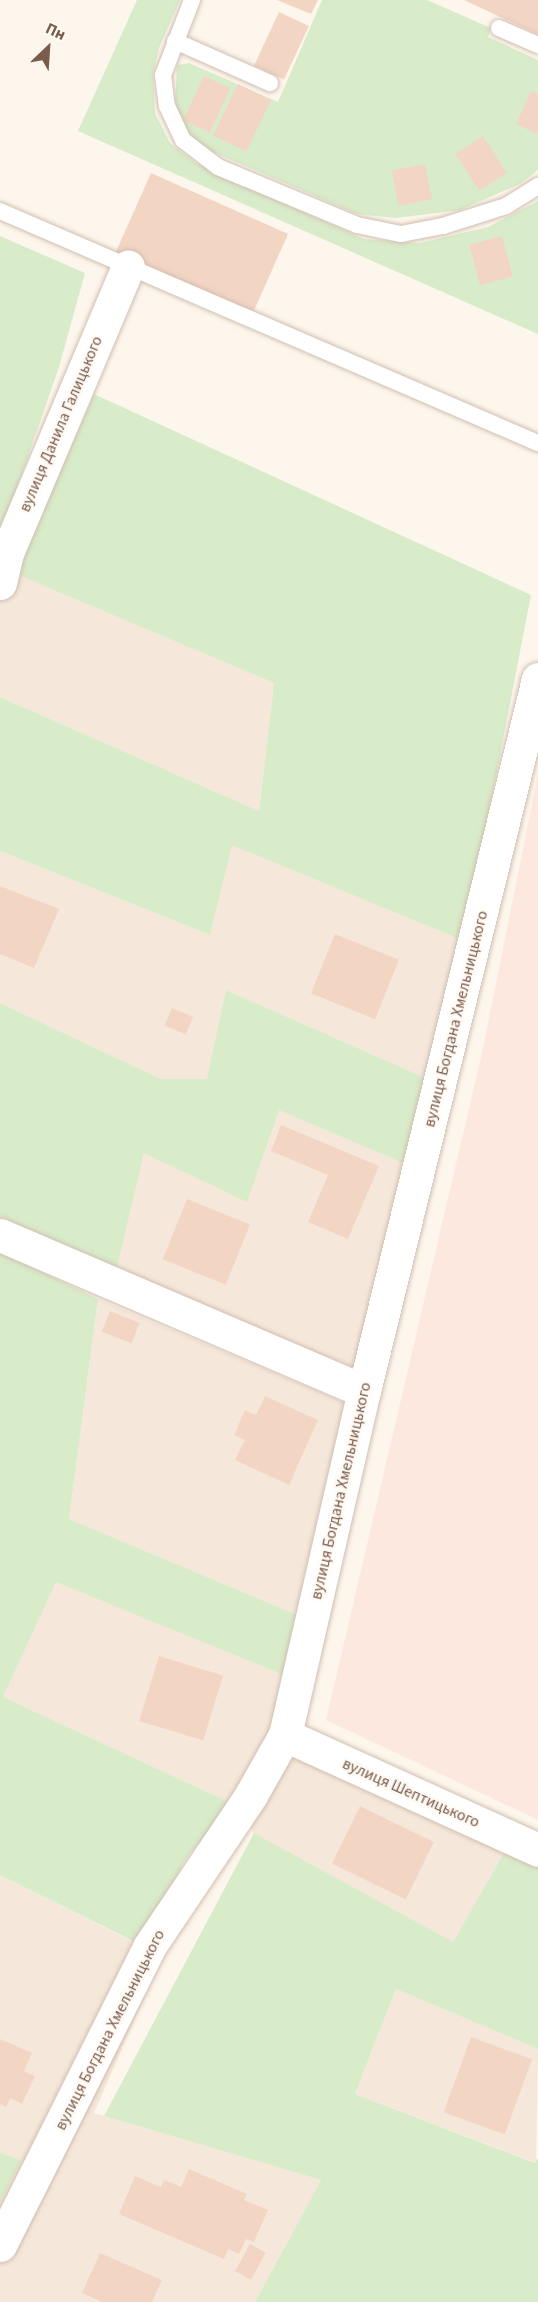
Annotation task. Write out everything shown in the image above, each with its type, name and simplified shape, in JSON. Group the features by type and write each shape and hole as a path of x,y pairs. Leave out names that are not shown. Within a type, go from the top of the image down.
{"street":[{"name":"вулиця Данила Галицького","path":"0,583 8,553 128,267"},
{"name":"вулиця Богдана Хмельницького","path":"0,2245 149,1947 251,1796 285,1735 364,1391 538,679"},
{"path":"0,1235 364,1391"},
{"name":"вулиця Шептицького","path":"285,1735 538,1850"}],"lane":[{"path":"192,0 163,75 167,106 183,140 218,167 357,225 400,234 443,226 506,206 538,186"},
{"path":"499,28 538,45"},
{"path":"176,41 270,83"},
{"path":"0,211 538,443"}],"shaded area":[{"path":"0,567 274,683 259,811 0,697"},
{"path":"538,774 538,1820 326,1720 482,1053"},
{"path":"231,844 464,941 430,1080 226,990 208,1079 410,1166 358,1369 116,1272 161,1079 0,1003 0,851 210,935"},
{"path":"98,1299 374,1415 324,1626 69,1519"},
{"path":"56,1581 308,1685 301,1727 519,1826 453,1943 254,1833 231,1803 3,1697"},
{"path":"0,1875 162,1956 94,2113 321,2180 255,2302 0,2302 0,2203 21,2161 0,2152"},
{"path":"396,1989 538,2049 536,2163 355,2094"}],"green space":[{"path":"137,0 180,0 159,48 153,74 155,113 170,143 196,163 364,239 420,243 488,227 538,201 538,334 78,131"},
{"path":"322,0 427,0 491,28 488,37 538,60 538,170 520,184 460,210 396,218 357,214 208,150 187,132 175,106 177,65 189,63 278,102"},
{"path":"0,236 85,273 59,367 0,537"},
{"path":"94,394 531,595 464,941 232,845 210,935 0,851 0,697 259,811 274,683 16,574"},
{"path":"226,990 430,1080 410,1166 279,1110 247,1202 144,1153 116,1272 0,1223 0,1003 161,1079 207,1079"},
{"path":"0,1252 98,1299 69,1519 300,1616 286,1676 56,1582 3,1697 231,1803 185,1860 141,1945 0,1875"},
{"path":"254,1833 453,1942 509,1844 538,1859 538,2049 396,1989 355,2094 535,2163 538,2157 538,2302 255,2302 321,2180 104,2116"},
{"path":"0,2152 21,2161 0,2203"}],"building":[{"path":"277,0 318,0 311,14"},
{"path":"464,0 538,0 538,33 537,34"},
{"path":"279,12 309,26 284,79 254,65"},
{"path":"204,76 230,88 210,133 183,120"},
{"path":"238,84 271,100 246,151 213,135"},
{"path":"531,91 538,94 538,134 516,124"},
{"path":"483,136 507,173 479,191 455,154"},
{"path":"425,164 432,199 398,206 392,170"},
{"path":"151,173 288,234 252,315 115,254"},
{"path":"502,236 513,277 480,285 469,245"},
{"path":"0,886 59,909 34,968 0,954"},
{"path":"335,934 399,960 375,1019 311,993"},
{"path":"172,1008 193,1017 186,1034 165,1025"},
{"path":"281,1125 379,1166 348,1239 308,1222 328,1175 271,1151"},
{"path":"187,1199 250,1224 226,1285 163,1259"},
{"path":"110,1311 140,1323 131,1343 102,1331"},
{"path":"265,1396 318,1420 289,1485 235,1460 245,1440 234,1435 245,1410 256,1415"},
{"path":"159,1656 223,1676 203,1741 139,1721"},
{"path":"360,1806 434,1842 406,1899 332,1864"},
{"path":"471,2037 532,2059 505,2134 444,2112"},
{"path":"0,2039 32,2053 24,2071 35,2076 22,2104 10,2098 6,2107 0,2104"},
{"path":"189,2169 247,2194 244,2200 268,2210 254,2242 246,2239 239,2254 228,2249 224,2259 119,2214 135,2176 161,2187 164,2180 181,2187"},
{"path":"250,2244 266,2253 251,2280 235,2271"},
{"path":"100,2253 162,2280 152,2302 102,2302 82,2293"}]}
